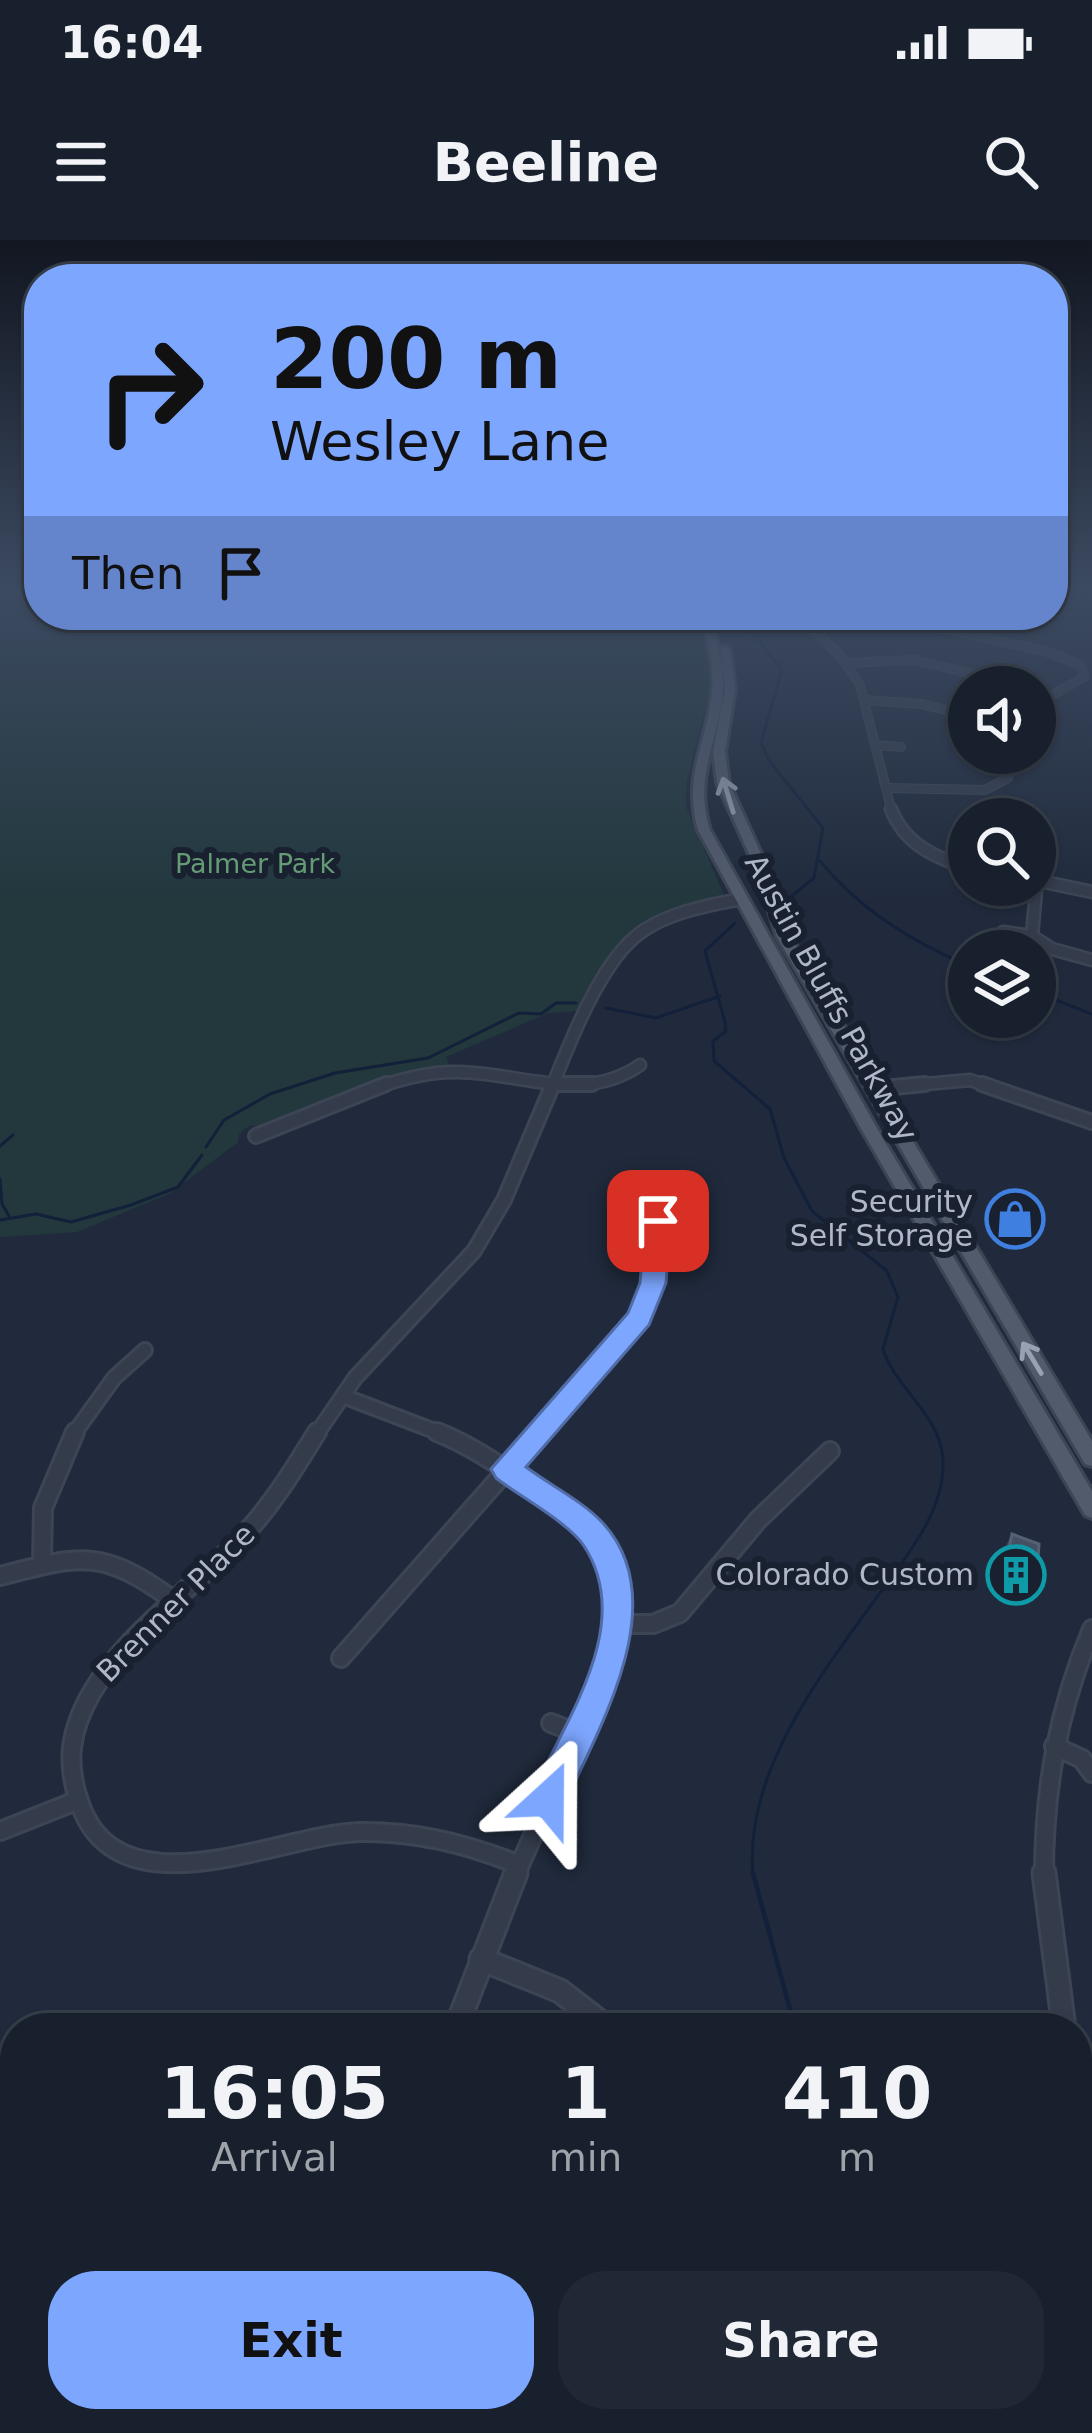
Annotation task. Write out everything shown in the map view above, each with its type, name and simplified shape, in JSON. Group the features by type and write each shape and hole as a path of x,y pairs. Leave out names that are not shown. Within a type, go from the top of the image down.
{"main road":[{"name":"Austin Bluffs Parkway","path":"715,695 697,768 696,806 713,850 1087,1502 1092,1524"},
{"name":"Austin Bluffs Parkway","path":"729,695 719,751 723,784 761,867 784,937 1092,1458"},
{"path":"742,899 756,903 772,931 784,937"}],"street":[{"path":"862,695 901,834 921,851 948,861"},
{"path":"865,700 948,711"},
{"path":"876,745 901,747"},
{"path":"886,788 991,788 1009,774"},
{"path":"1056,884 1092,892"},
{"name":"Brenner Place","path":"76,1801 71,1743 81,1709 110,1666 255,1524 343,1396 477,1246 515,1173 571,1036 631,940 715,904 742,899"},
{"path":"1056,950 1092,960"},
{"path":"256,1136 429,1073 595,1084 632,1075 640,1065"},
{"path":"873,1089 970,1080 1092,1122"},
{"path":"341,1658 640,1318 653,1283 658,1221"},
{"path":"42,1565 43,1508 58,1462 125,1362 145,1350"},
{"path":"343,1396 453,1438 506,1469 593,1533 613,1578 619,1624 612,1657 519,1865 461,2013"},
{"path":"619,1624 653,1624 692,1603 758,1520 830,1450"},
{"path":"0,1576 87,1558 119,1562 176,1602"},
{"path":"1062,2013 1042,1876 1044,1806 1054,1745 1090,1640"},
{"path":"551,1723 577,1733"},
{"path":"1054,1745 1082,1759 1092,1773"},
{"path":"0,1831 34,1822 76,1801 106,1843 121,1855 156,1864 201,1862 313,1837 378,1832 447,1840 519,1865"},
{"path":"481,1959 560,1991 589,2013"}],"green space":[{"name":"Palmer Park","path":"0,695 709,695 686,784 686,807 724,895 628,934 577,1011 548,1013 446,1057 450,1066 414,1070 269,1125 249,1126 239,1134 238,1142 169,1194 77,1232 0,1237"}],"building":[{"path":"1012,1534 1039,1544 1036,1591 1008,1581"}],"waterway":[{"path":"775,695 761,743 770,762 823,828 814,878 782,904"},
{"path":"820,861 852,895 888,922 948,956"},
{"path":"718,997 705,951 735,923"},
{"path":"606,1008 656,1018 718,997"},
{"path":"718,997 726,1031 713,1041 714,1061 770,1109 784,1158 812,1211 887,1271 898,1297 883,1349 935,1429 943,1460 938,1496 924,1529 813,1688 774,1761 753,1837 753,1873"},
{"path":"1056,1000 1092,1014"},
{"path":"206,1147 224,1120 270,1094 335,1073 428,1058 519,1013 541,1014 556,1003 576,1003"},
{"path":"0,1146 13,1135"},
{"path":"0,1220 36,1214 71,1222 131,1205 178,1187 202,1155"},
{"path":"0,1179 2,1204 9,1216"},
{"path":"753,1873 791,2013"}],"place":[{"name":"Security Self Storage","path":"1015,1219"},
{"name":"Colorado Custom","path":"1016,1575"}],"route":[{"path":"548,1799 612,1657 619,1624 616,1600 608,1562 593,1533 506,1469 640,1318 656,1267 658,1221"}]}
